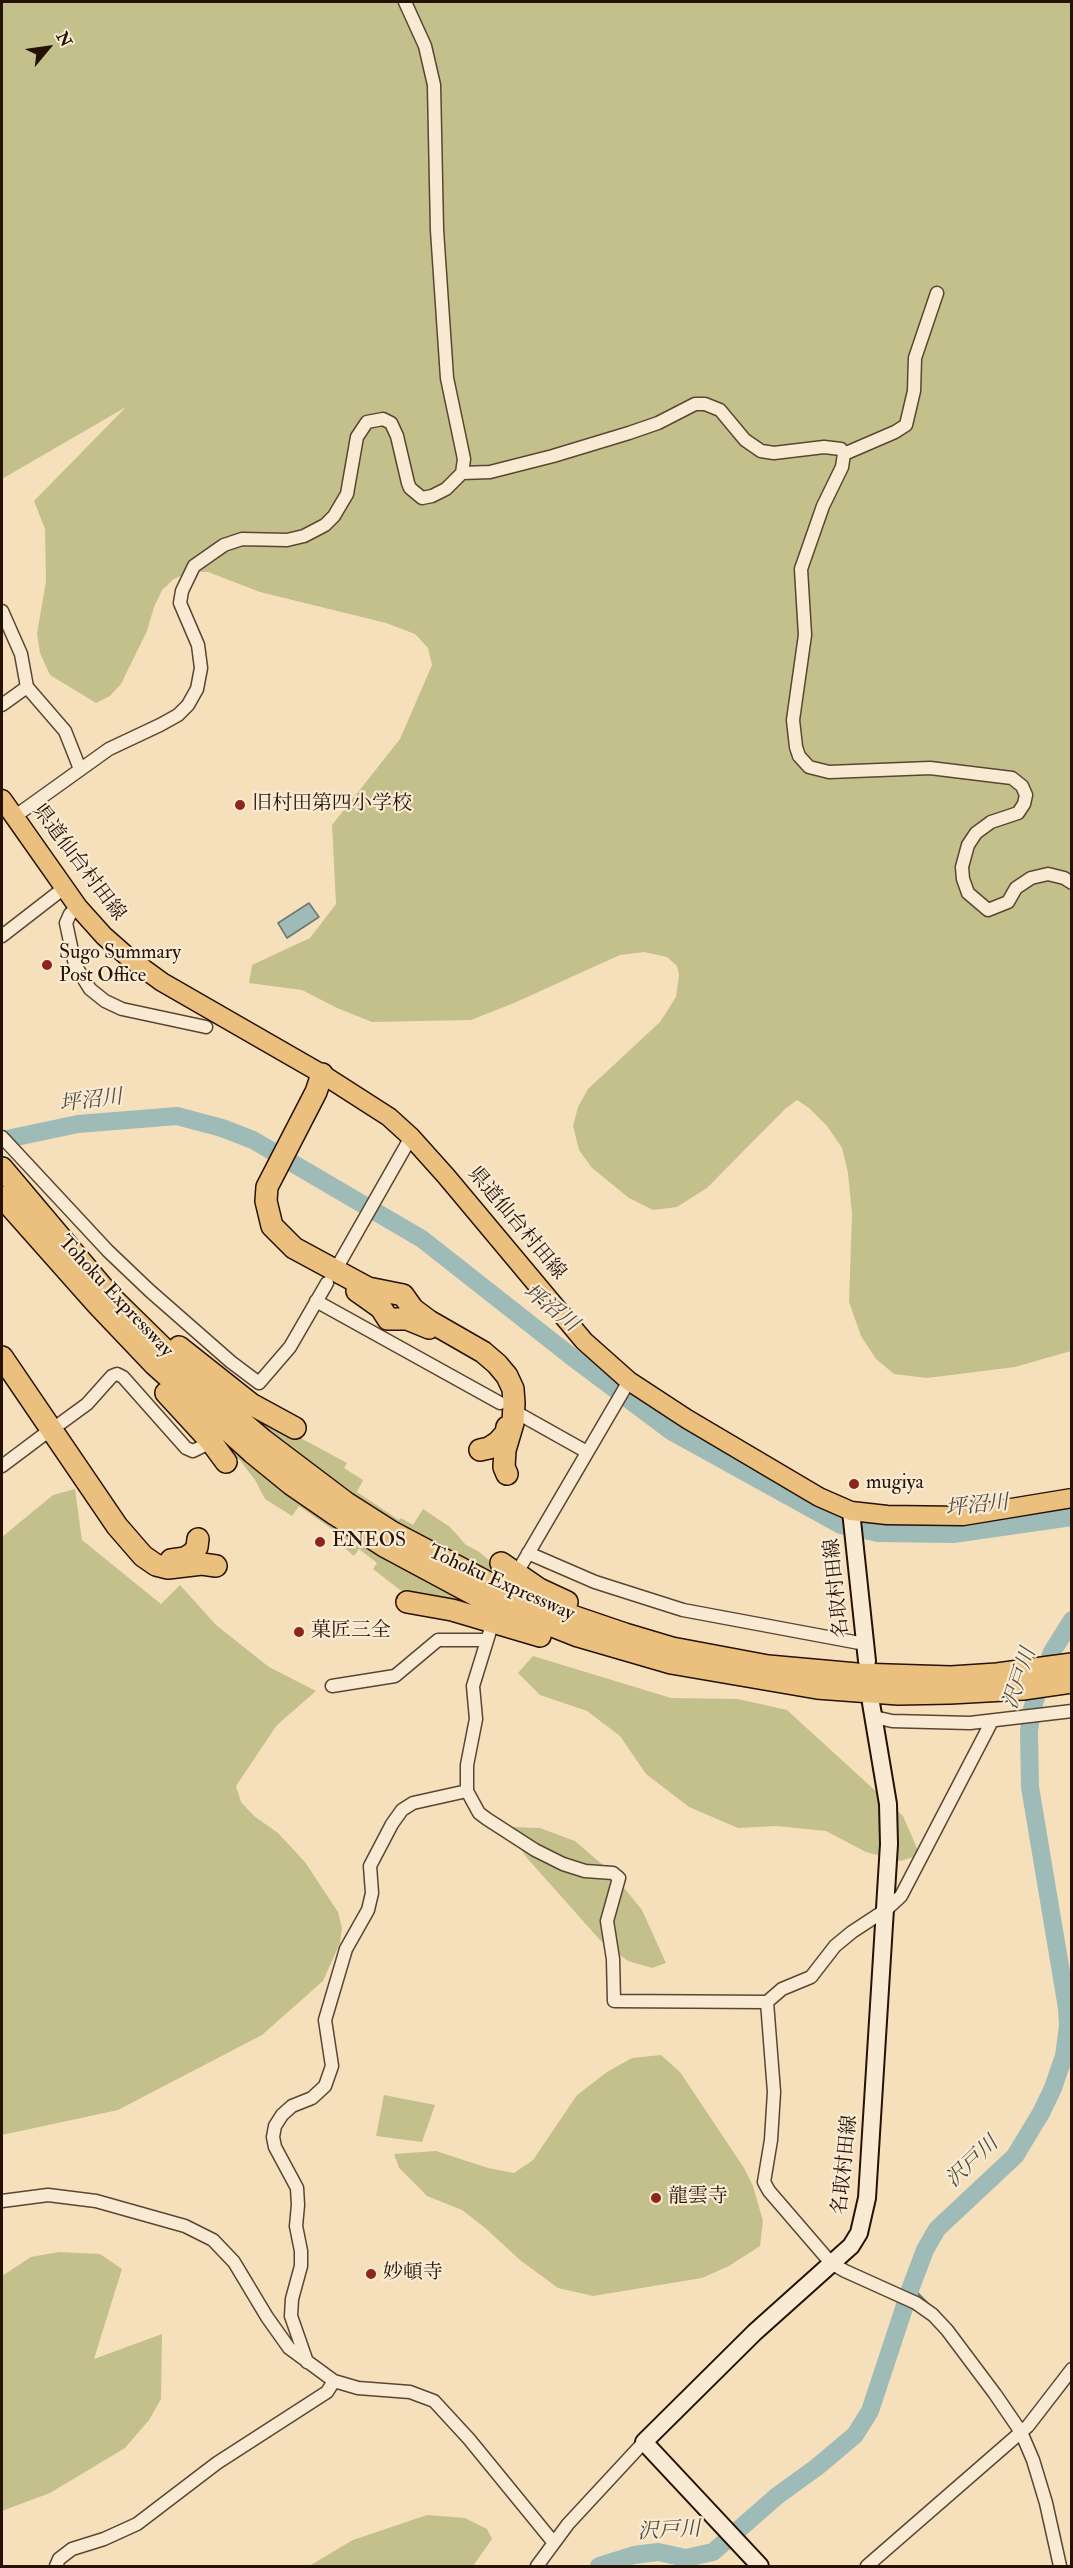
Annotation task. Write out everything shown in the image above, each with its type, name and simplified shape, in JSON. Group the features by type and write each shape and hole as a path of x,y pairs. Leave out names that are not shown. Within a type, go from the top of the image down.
{"highway":[{"path":"322,1074 316,1092 284,1141 260,1192 260,1213 264,1226 273,1240 290,1253 372,1300 388,1319 414,1322 471,1351 502,1379 509,1399 506,1433 489,1449 480,1450"},
{"path":"6,1163 113,1286 166,1336 251,1404 296,1428"},
{"name":"Tohoku Expressway","path":"6,1163 110,1296 163,1350 255,1434 345,1502 437,1557 534,1603 672,1648 837,1690 898,1694 1067,1674"},
{"path":"268,1173 267,1215 277,1233 294,1248 368,1288 403,1295 413,1309 429,1321 483,1352 507,1376 513,1389 514,1403 513,1423 505,1450 504,1467 507,1474"},
{"name":"Tohoku Expressway","path":"2,1197 97,1304 180,1389 284,1478 355,1528 441,1577 529,1618 589,1640 671,1663 767,1673"},
{"path":"2,1203 13,1222 118,1342 212,1443 226,1462"},
{"path":"2,1344 131,1536 153,1555 167,1560 184,1558 193,1553 198,1539"},
{"path":"2,1357 117,1526 143,1556 156,1565 168,1568 202,1564 216,1566"},
{"path":"511,1564 539,1589 612,1620 678,1640 734,1652 767,1673"},
{"path":"407,1602 452,1610 550,1640 660,1668 721,1680 767,1673"}],"main road":[{"name":"県道仙台村田線","path":"2,799 78,906 104,936 129,958 162,982 322,1074 388,1117 411,1137 584,1341 627,1384 819,1497 851,1513 963,1516 1071,1498"},
{"name":"名取村田線","path":"851,1513 866,1653"},
{"name":"名取村田線","path":"644,2442 755,2332 851,2246 859,2233 867,2198 887,1909 888,1804 873,1710"},
{"path":"644,2442 760,2566"}],"street":[{"path":"14,817 109,749 178,715 188,705 197,689 201,668 198,645 180,603 187,577 194,566 224,545 243,539 287,540 304,536 325,525 334,516 347,494 357,437 367,422 383,419 391,423 397,436 408,483 422,498 446,489 462,473 464,459 447,378 437,230 434,85 425,46 405,2"},
{"path":"844,454 906,425 914,391 915,358 937,293"},
{"path":"462,473 490,472 629,434 658,423 695,404 705,404 720,410 745,440 761,451 774,453 833,447 841,449 844,454 842,467 823,506 801,569 805,635 793,720 799,756 809,767 829,772 930,768 1012,778 1023,786 1026,795 1024,804 1018,813 991,822 976,833 968,845 962,867 968,893 988,910 1008,902 1017,888 1031,878 1048,874 1071,882"},
{"path":"2,611 21,654 27,687 65,731 80,769"},
{"path":"2,705 27,687"},
{"path":"2,936 64,888"},
{"path":"78,906 70,914 66,923 75,965 90,989 105,1001 123,1009 206,1027"},
{"path":"2,1137 6,1163 231,1362 259,1383"},
{"path":"340,1263 411,1137"},
{"path":"250,1394 290,1347 327,1283"},
{"path":"316,1301 500,1403"},
{"path":"61,1423 87,1404 112,1376 117,1374 123,1377 186,1448 193,1451 203,1446"},
{"path":"511,1564 528,1553 627,1384"},
{"path":"521,1415 587,1452"},
{"path":"2,1466 46,1433"},
{"path":"528,1553 596,1582 682,1610 866,1653"},
{"path":"332,1686 395,1676 438,1640 489,1635 473,1686 476,1719 466,1765 467,1791 479,1813 535,1850 563,1864 585,1871 613,1873 619,1878 607,1921 613,1959 614,2001 767,2002 782,1989 811,1977 835,1946 887,1909 901,1896 992,1721"},
{"path":"873,1710 892,1721 992,1721 1071,1711"},
{"path":"308,2364 291,2316 292,2299 301,2266 301,2251 296,2226 297,2188 275,2147 273,2137 275,2126 292,2106 312,2098 325,2086 332,2066 325,2020 346,1948 368,1910 372,1893 370,1866 392,1824 402,1810 413,1803 467,1791"},
{"path":"767,2002 774,2092 771,2140 764,2182 769,2191 831,2263 916,2303 933,2315 947,2330 1024,2430 1046,2503 1060,2566"},
{"path":"2,2201 48,2195 96,2200 185,2226 213,2240 234,2262 267,2317 289,2348 334,2381 358,2388 410,2392 434,2401 469,2439 554,2543"},
{"path":"867,2566 1024,2430 1071,2369"},
{"path":"56,2566 59,2559 72,2549 104,2540 137,2524 217,2463 327,2392 334,2381"},
{"path":"537,2566 589,2500 644,2442"}],"shaded area":[{"path":"2,2 1071,2 1071,1351 1015,1367 927,1378 894,1374 876,1359 861,1336 849,1302 852,1214 848,1173 842,1148 827,1126 809,1108 797,1100 785,1109 707,1188 677,1207 653,1210 629,1198 592,1168 579,1150 573,1126 578,1107 588,1089 660,1022 676,997 679,975 677,966 667,957 644,952 620,955 471,1020 372,1022 337,1008 302,990 249,983 252,965 310,938 336,904 332,825 400,739 432,665 428,648 415,634 386,623 260,592 208,572 190,572 174,579 162,590 147,631 121,684 110,696 96,703 50,675 40,653 37,634 46,581 45,529 34,501 126,407 2,479"},
{"path":"229,1394 280,1427 347,1463 344,1468 363,1480 357,1492 399,1520 401,1518 413,1525 423,1509 450,1527 466,1545 478,1551 522,1587 435,1547 325,1478 259,1425"},
{"path":"192,1411 505,1619 409,1597 373,1569 377,1563 359,1549 354,1556 342,1546 346,1539 299,1506 292,1516 265,1499 255,1480 239,1459 231,1459"},
{"path":"75,1489 82,1540 161,1604 180,1585 216,1625 269,1667 316,1691 277,1725 236,1786 241,1802 254,1816 278,1833 305,1862 338,1912 342,1928 340,1943 323,1981 262,2035 118,2110 2,2135 2,1537 53,1495"},
{"path":"533,1656 671,1698 738,1699 787,1710 903,1816 920,1855 900,1861 866,1852 826,1831 776,1826 738,1828 689,1807 646,1774 620,1736 587,1711 540,1695 518,1673"},
{"path":"510,1827 540,1828 575,1841 612,1873 642,1910 666,1963 652,1968 628,1961 600,1940 527,1858 514,1839"},
{"path":"661,2055 680,2072 744,2168 753,2186 763,2221 760,2246 729,2266 702,2278 593,2296 558,2288 520,2260 462,2210 427,2196 399,2168 394,2154 436,2151 488,2168 514,2173 533,2160 577,2095 607,2072 632,2058"},
{"path":"384,2095 435,2105 422,2142 376,2136"},
{"path":"59,2252 100,2254 122,2269 94,2359 162,2334 161,2399 149,2420 125,2448 50,2493 2,2511 2,2276 31,2257"},
{"path":"427,2515 465,2518 487,2529 492,2539 473,2566 309,2566 353,2540"}],"water":[{"path":"309,903 319,917 287,938 278,923"}],"waterway":[{"name":"坪沼川","path":"2,1140 78,1124 177,1116 222,1128 253,1140 422,1239 572,1357 671,1431 841,1525 878,1533 953,1534 1072,1517"},
{"name":"沢戸川","path":"599,2566 634,2555 658,2552 686,2558 713,2552 777,2496 855,2435 870,2411 911,2287 925,2250 937,2229 1015,2156 1041,2113 1064,2056 1068,2026 1067,2008 1030,1787 1029,1731 1032,1709 1052,1652 1072,1620"},
{"path":"911,2287 934,2310"}],"place":[{"name":"旧村田第四小学校","path":"240,805"},
{"name":"Sugo Summary Post Office","path":"47,965"},
{"name":"mugiya","path":"854,1484"},
{"name":"ENEOS","path":"320,1542"},
{"name":"菓匠三全","path":"299,1632"},
{"name":"龍雲寺","path":"656,2198"},
{"name":"妙頓寺","path":"371,2274"}]}
